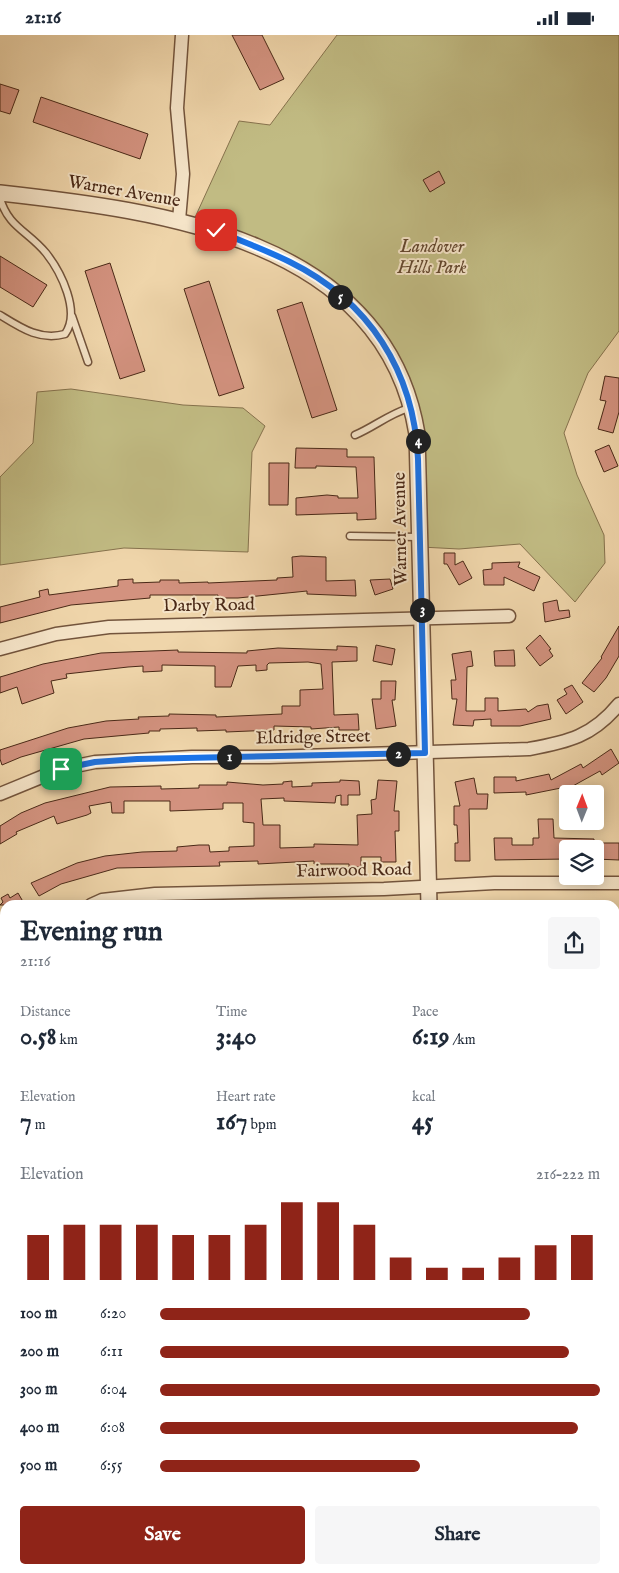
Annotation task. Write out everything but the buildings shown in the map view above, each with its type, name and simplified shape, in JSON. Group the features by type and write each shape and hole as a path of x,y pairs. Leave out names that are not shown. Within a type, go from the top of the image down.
{"street":[{"path":"179,220 183,174 177,108 182,35"},
{"name":"Warner Avenue","path":"0,193 122,209 179,220 216,230 291,262 324,283 372,327 399,371 412,407 417,434 429,900"},
{"name":"Darby Road","path":"0,649 56,634 109,627 509,616"},
{"name":"Eldridge Street","path":"0,794 61,769 95,762 192,757 269,757 529,749 557,744 580,737 599,725 619,704"},
{"name":"Fairwood Road","path":"102,900 124,896 429,887 494,883 619,883"},
{"path":"243,892 243,900"}],"lane":[{"path":"0,198 5,215 47,255 69,299 88,362"},
{"path":"0,315 25,330 52,338 66,334 70,328 72,314"},
{"path":"355,435 375,427 397,412 412,407"},
{"path":"350,536 420,537"}],"green space":[{"name":"Landover Hills Park","path":"337,35 619,35 619,331 588,373 564,433 577,475 604,535 605,563 575,602 520,544 459,549 421,547 412,407 351,306 291,262 192,224 239,121 270,125"},
{"path":"71,389 183,405 243,408 265,426 252,452 248,552 124,548 0,565 0,477 33,443 37,392"}],"route":[{"path":"61,769 95,762 137,759 425,753 417,434 407,390 390,354 372,327 324,283 291,262 216,230"}]}
